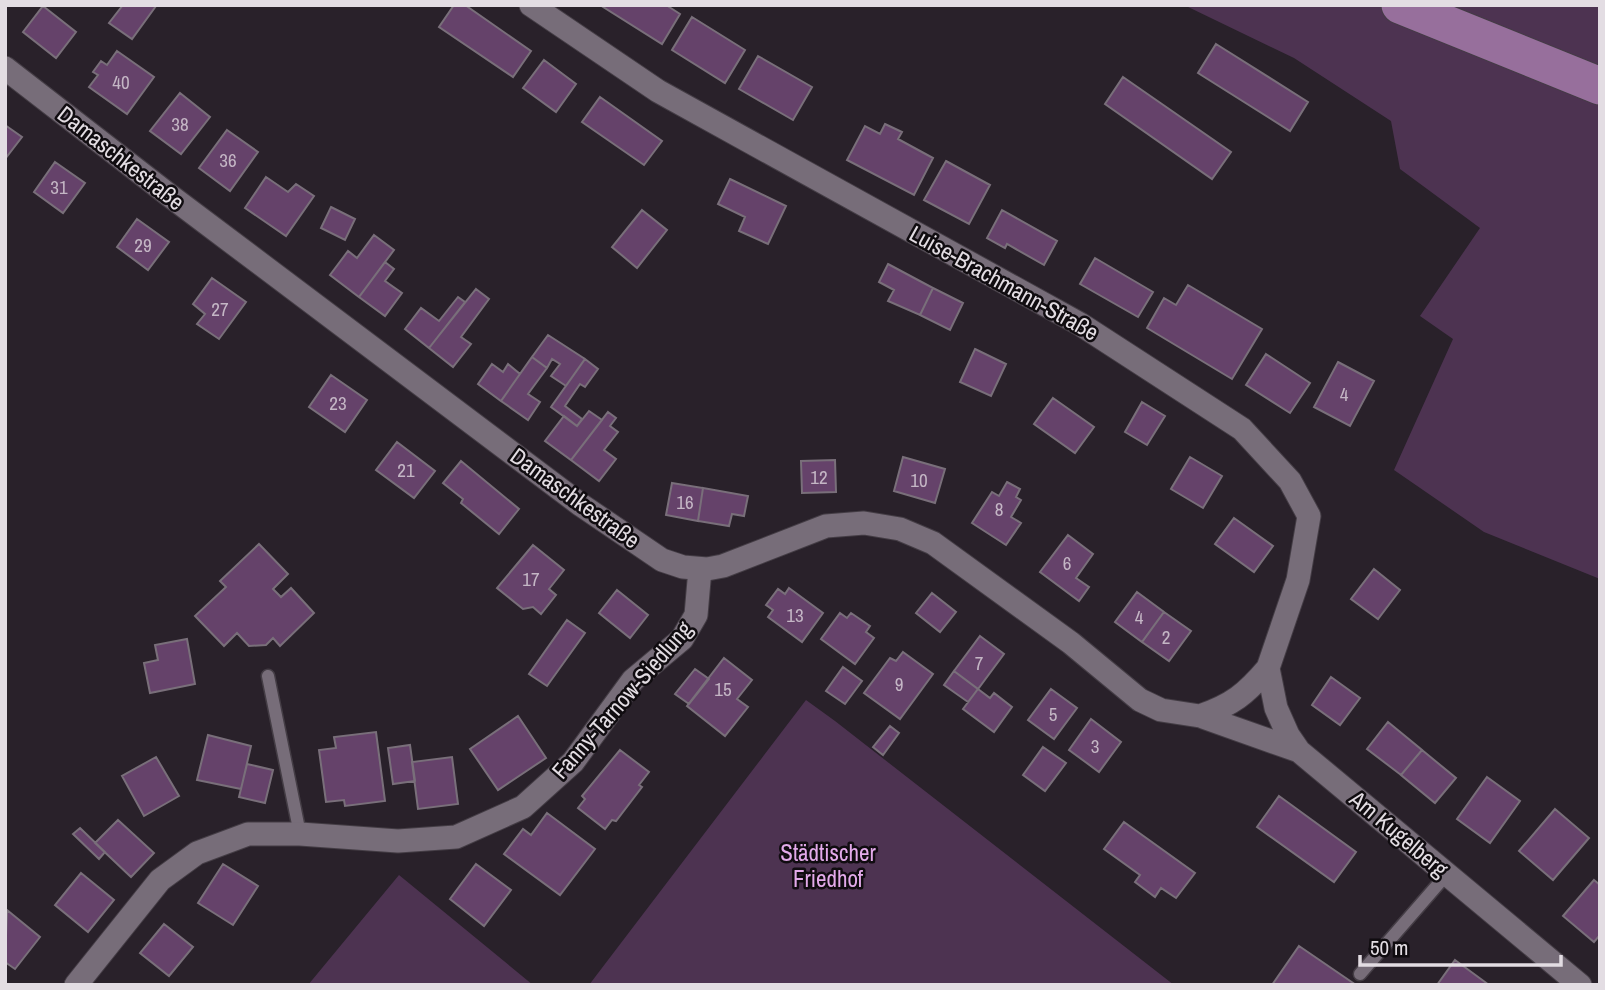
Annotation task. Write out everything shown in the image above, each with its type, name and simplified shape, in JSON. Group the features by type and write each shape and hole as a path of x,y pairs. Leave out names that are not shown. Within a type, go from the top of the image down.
{"main road":[{"path":"1400,5 1600,86"}],"street":[{"name":"Luise-Brachmann-Straße","path":"531,5 658,92 1080,324 1242,429 1290,481 1309,516 1298,580 1268,668 1244,695 1223,708 1200,716"},
{"name":"Damaschkestraße","path":"5,68 581,505 662,561 700,569 723,566 826,526 864,523 900,529 933,543 1070,643 1140,700 1161,710 1200,716"},
{"name":"Fanny-Tarnow-Siedlung","path":"76,985 160,880 197,853 248,834 299,834 398,841 456,837 523,807 573,762 634,680 682,639 696,615 700,569"},
{"path":"1268,668 1276,708 1299,751"},
{"name":"Am Kugelberg","path":"1200,716 1299,751 1580,985"}],"lane":[{"path":"268,676 299,834"},
{"path":"1360,974 1447,874"}],"green space":[{"path":"1184,5 1600,5 1600,579 1484,532 1394,470 1453,339 1420,316 1480,228 1400,169 1391,121 1294,58"},
{"name":"Städtischer Friedhof","path":"806,700 835,721 1174,985 589,985"},
{"path":"399,875 533,985 308,985"}],"building":[{"path":"123,5 156,6 132,39 109,23"},
{"path":"454,5 465,5 531,51 513,77 439,27"},
{"path":"600,5 666,5 680,14 662,44"},
{"path":"43,6 76,32 56,58 23,32"},
{"path":"692,17 745,50 725,83 672,50"},
{"path":"1216,44 1308,102 1290,131 1198,73"},
{"path":"117,51 154,77 127,114 89,87 98,75 93,72 101,61 107,65"},
{"path":"758,56 812,87 793,120 739,89"},
{"path":"544,60 576,84 556,112 523,88"},
{"path":"1123,77 1231,152 1212,179 1105,104"},
{"path":"180,93 210,117 181,154 150,131"},
{"path":"600,97 662,141 644,165 582,122"},
{"path":"885,124 902,132 898,139 933,158 914,195 847,160 865,126 880,134"},
{"path":"5,125 22,137 5,159"},
{"path":"227,130 258,152 230,191 199,168"},
{"path":"946,161 990,185 969,224 924,200"},
{"path":"55,162 85,183 63,213 34,192"},
{"path":"266,177 288,192 296,184 314,196 286,236 245,208"},
{"path":"730,179 786,206 768,244 739,231 745,217 718,204"},
{"path":"331,207 355,219 345,240 321,228"},
{"path":"642,210 667,230 637,268 612,247"},
{"path":"1002,210 1057,241 1044,265 1007,244 1005,248 987,238"},
{"path":"137,219 169,242 148,270 117,247"},
{"path":"374,235 394,250 359,297 330,275 348,251 357,258"},
{"path":"1095,258 1153,292 1138,317 1080,284"},
{"path":"385,262 394,269 385,281 402,293 385,316 359,297"},
{"path":"888,264 933,288 920,315 888,301 894,290 879,282"},
{"path":"212,278 246,302 219,339 197,324 205,314 193,304"},
{"path":"1188,285 1262,329 1232,379 1147,328 1164,298 1176,305"},
{"path":"933,288 963,303 950,330 920,315"},
{"path":"476,289 489,299 461,337 471,344 453,367 429,348"},
{"path":"458,297 465,302 429,348 405,329 421,308 439,321"},
{"path":"548,335 585,359 566,386 551,376 560,364 552,359 547,368 532,357"},
{"path":"975,349 1006,364 991,396 960,382"},
{"path":"1266,354 1310,383 1290,413 1246,385"},
{"path":"532,357 547,368 528,394 540,402 528,420 501,401"},
{"path":"585,359 598,369 585,387 580,384 565,406 582,419 577,426 551,407"},
{"path":"1338,362 1374,381 1350,426 1314,407"},
{"path":"492,364 503,372 508,364 520,374 501,401 478,384"},
{"path":"331,375 367,400 345,432 309,407"},
{"path":"1053,398 1094,427 1075,453 1034,424"},
{"path":"1142,402 1165,416 1147,445 1125,432"},
{"path":"589,411 602,420 571,460 545,441 564,416 577,426"},
{"path":"608,412 616,418 610,426 618,432 604,450 616,459 599,481 571,460"},
{"path":"397,442 435,471 414,498 376,470"},
{"path":"903,457 945,469 935,503 894,491"},
{"path":"1190,457 1222,476 1203,508 1171,489"},
{"path":"835,460 836,492 802,493 801,461"},
{"path":"461,461 519,509 499,534 461,503 463,499 443,483"},
{"path":"1007,482 1020,489 1016,497 1021,500 1011,517 1021,523 1006,545 972,523 992,492 999,496"},
{"path":"672,483 703,488 698,521 666,515"},
{"path":"703,488 748,496 744,516 732,514 729,526 698,521"},
{"path":"1234,518 1273,546 1254,572 1215,544"},
{"path":"1068,535 1093,554 1076,578 1089,587 1079,601 1040,572"},
{"path":"259,544 288,574 273,589 281,597 291,588 314,613 280,646 273,638 266,645 249,646 237,633 224,646 195,616 226,587 220,581"},
{"path":"533,545 564,570 549,589 556,595 541,614 533,607 523,609 497,588"},
{"path":"1374,569 1400,590 1378,619 1351,599"},
{"path":"789,588 823,613 802,642 768,617 773,610 766,605 778,589 785,594"},
{"path":"617,590 648,615 630,638 599,613"},
{"path":"1137,592 1164,612 1142,642 1115,622"},
{"path":"932,593 956,612 940,632 916,613"},
{"path":"1164,612 1191,631 1169,661 1142,642"},
{"path":"840,613 847,618 851,613 870,626 866,632 874,638 855,664 821,639"},
{"path":"567,620 585,633 547,686 529,674"},
{"path":"980,636 1004,654 978,689 954,671"},
{"path":"187,639 195,684 150,693 144,663 158,660 155,645"},
{"path":"903,652 933,674 900,719 864,693 890,658 896,661"},
{"path":"724,658 752,680 737,699 748,707 725,736 687,706"},
{"path":"843,667 862,681 845,704 826,691"},
{"path":"695,669 709,679 689,704 675,694"},
{"path":"954,671 978,689 968,702 944,685"},
{"path":"1331,677 1360,698 1340,725 1312,705"},
{"path":"978,689 990,698 994,693 1012,707 994,732 963,709"},
{"path":"1051,689 1077,708 1054,739 1028,720"},
{"path":"518,716 546,758 498,790 470,749"},
{"path":"1091,719 1121,742 1099,772 1069,750"},
{"path":"1388,722 1422,750 1401,775 1367,749"},
{"path":"890,726 899,733 883,755 873,747"},
{"path":"376,732 385,801 345,806 344,800 326,802 319,750 336,748 334,737"},
{"path":"208,735 251,746 241,789 197,780"},
{"path":"410,745 415,781 393,784 388,748"},
{"path":"1043,747 1066,763 1045,791 1023,775"},
{"path":"620,750 649,772 639,785 642,787 616,821 612,820 605,829 578,808 585,799 582,796"},
{"path":"1422,750 1456,778 1435,803 1401,775"},
{"path":"156,757 179,796 144,816 122,776"},
{"path":"452,757 458,804 418,809 412,762"},
{"path":"247,764 273,770 265,803 239,797"},
{"path":"1487,777 1520,801 1490,843 1457,819"},
{"path":"1279,796 1356,852 1334,882 1257,827"},
{"path":"1555,809 1589,838 1553,880 1519,851"},
{"path":"547,813 595,849 560,895 504,854 523,829 531,835"},
{"path":"118,820 154,853 131,877 95,843"},
{"path":"1124,822 1195,873 1176,898 1161,888 1155,897 1135,882 1140,875 1104,849"},
{"path":"80,828 105,852 99,859 73,834"},
{"path":"223,864 258,886 233,925 198,903"},
{"path":"476,864 511,890 484,926 450,899"},
{"path":"81,873 114,900 88,932 55,905"},
{"path":"1594,880 1600,885 1600,935 1594,942 1563,916"},
{"path":"7,910 40,937 15,969 5,962"},
{"path":"164,924 193,947 169,976 140,953"},
{"path":"1299,946 1356,985 1272,985"},
{"path":"1455,960 1489,985 1437,985"}]}
